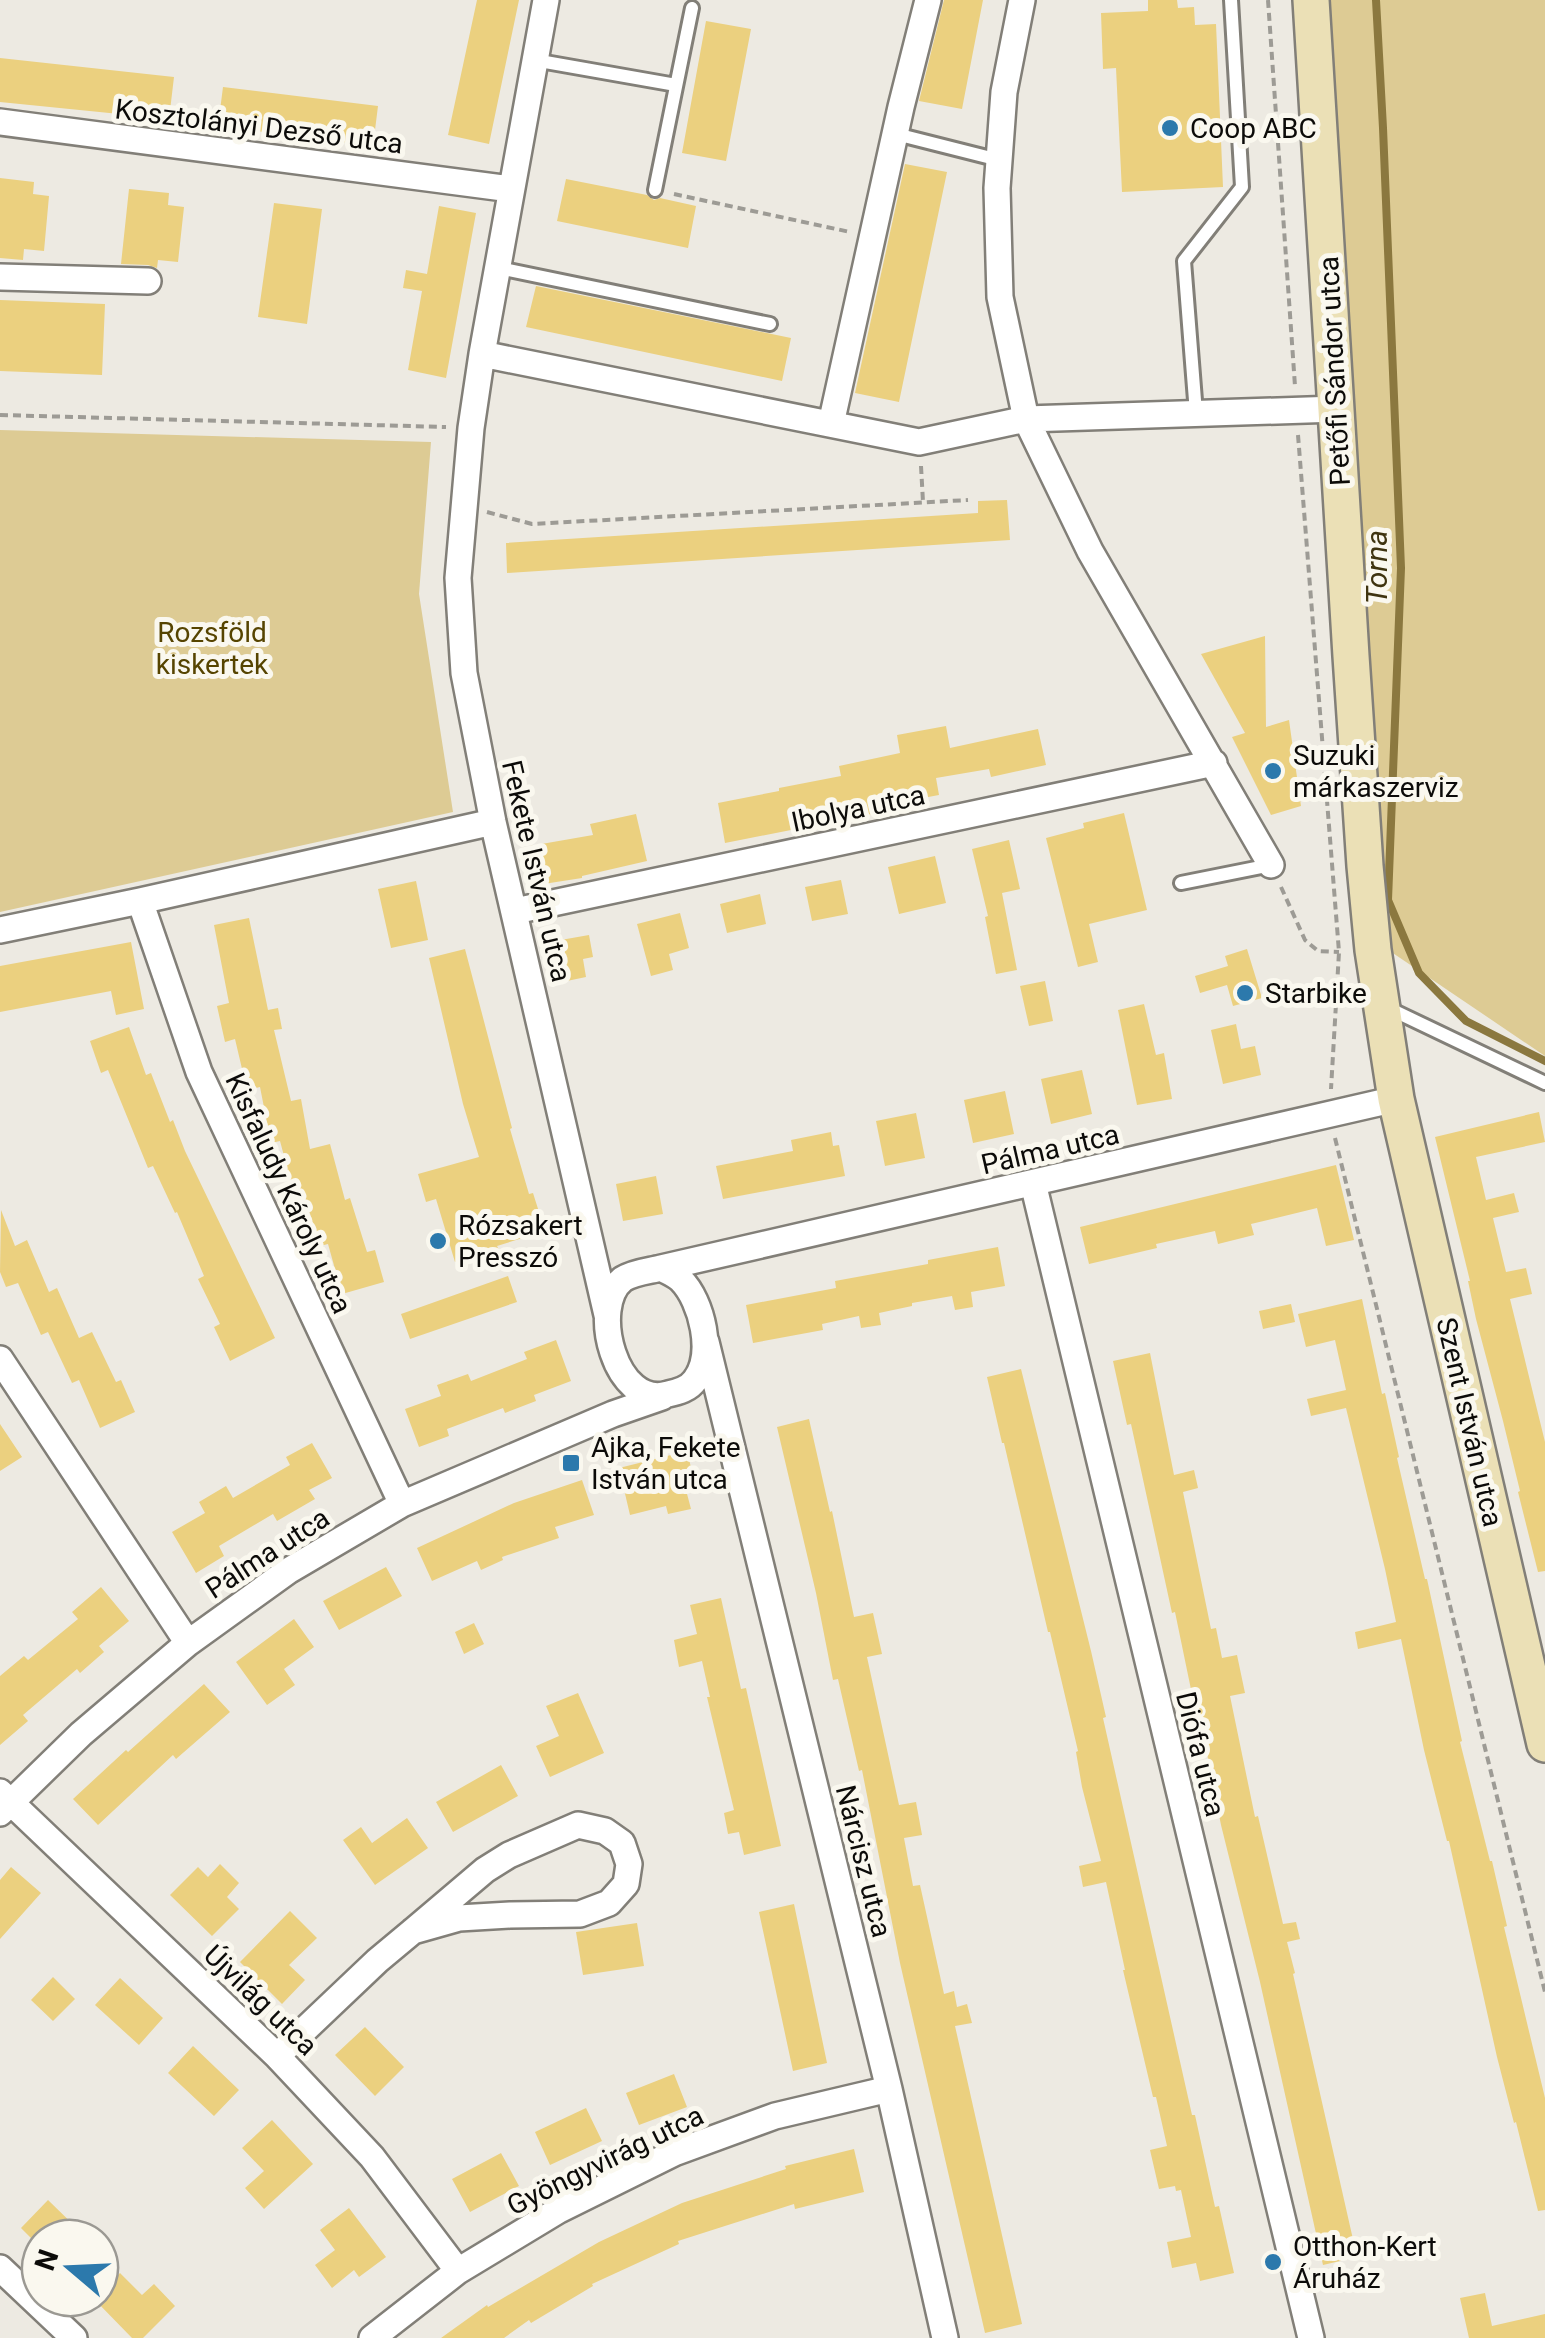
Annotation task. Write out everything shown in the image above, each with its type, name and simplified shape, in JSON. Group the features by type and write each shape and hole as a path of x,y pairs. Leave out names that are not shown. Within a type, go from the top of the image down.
{"main road":[{"name":"Petőfi Sándor utca","path":"1311,0 1358,770 1373,950 1396,1099"},
{"name":"Szent István utca","path":"1396,1099 1545,1744"}],"street":[{"name":"Fekete István utca","path":"546,0 482,354 471,428 458,578 464,673 493,822 607,1315"},
{"path":"831,424 928,0"},
{"path":"1022,0 1004,92 997,188 1000,296 1026,420 1090,551 1271,865"},
{"name":"Kosztolányi Dezső utca","path":"0,122 510,189"},
{"path":"0,277 148,281"},
{"path":"482,354 919,442 1026,420 1337,409"},
{"name":"Ibolya utca","path":"515,911 1214,763"},
{"path":"0,930 493,822"},
{"name":"Kisfaludy Károly utca","path":"140,902 199,1072 402,1504"},
{"name":"Pálma utca","path":"623,1280 637,1273 1396,1099"},
{"name":"Diófa utca","path":"1033,1184 1311,2338"},
{"name":"Fekete István utca","path":"591,1245 623,1280"},
{"path":"694,1296 717,1256"},
{"path":"660,1268 678,1277 694,1296 706,1342 704,1364 696,1380 720,1399"},
{"path":"623,1280 613,1292 607,1315 613,1354 631,1385 644,1393 662,1396"},
{"name":"Nárcisz utca","path":"706,1342 945,2338"},
{"path":"0,1359 188,1643"},
{"name":"Pálma utca","path":"3,1802 188,1643 288,1571 402,1504 613,1414 686,1389 696,1380"},
{"path":"613,1414 631,1385"},
{"name":"Újvilág utca","path":"3,1802 278,2056 372,2157 458,2270"},
{"path":"278,2056 377,1961 412,1931 485,1870 578,1825 605,1830 622,1843 629,1864 626,1884 609,1903 580,1914 459,1918 412,1931"},
{"name":"Gyöngyvirág utca","path":"372,2338 458,2270 559,2210 674,2153 776,2116 888,2089"},
{"path":"0,2268 74,2338"}],"lane":[{"path":"1196,413 1184,260 1242,188 1231,0"},
{"path":"655,190 692,8"},
{"path":"534,60 676,86"},
{"path":"896,134 999,160"},
{"path":"499,268 770,324"},
{"path":"1181,883 1271,865"},
{"path":"1381,1005 1545,1084"}],"path":[{"path":"655,190 872,237"},
{"path":"0,415 471,428"},
{"path":"919,442 923,502"},
{"path":"463,506 532,524 968,500"},
{"path":"1271,865 1305,940 1318,951 1373,950"}],"green space":[{"path":"1313,0 1545,0 1545,1056 1375,941"},
{"name":"Rozsföld kiskertek","path":"0,430 431,442 419,594 453,812 0,912"}],"building":[{"path":"477,0 519,0 489,144 448,135"},
{"path":"944,0 983,0 962,109 919,101"},
{"name":"Coop ABC","path":"1148,0 1177,0 1178,8 1194,7 1195,25 1216,24 1223,187 1122,192 1116,68 1103,69 1101,13 1148,11"},
{"path":"706,21 751,29 726,161 682,153"},
{"path":"0,58 174,77 169,119 0,102"},
{"path":"223,87 378,106 373,146 218,126"},
{"path":"905,164 947,172 899,402 855,393"},
{"path":"0,178 34,182 33,194 49,196 44,251 24,249 23,260 0,258"},
{"path":"566,179 696,206 688,248 557,221"},
{"path":"129,189 169,193 168,205 184,207 178,262 158,260 157,268 121,264"},
{"path":"274,203 322,209 307,324 258,317"},
{"path":"439,206 476,213 446,378 408,370 422,291 403,288 406,270 427,274"},
{"path":"536,286 791,338 782,381 526,327"},
{"path":"0,300 105,304 102,375 0,371"},
{"path":"1007,500 1010,540 507,573 506,543 978,513 978,501"},
{"path":"1265,636 1266,727 1289,720 1301,806 1271,815 1232,737 1245,733 1201,654"},
{"path":"946,726 950,748 1038,729 1046,765 991,777 989,769 936,778 939,795 885,805 887,811 725,843 718,803 841,776 839,766 900,753 897,735"},
{"path":"1124,813 1147,910 1089,924 1098,962 1078,967 1046,838"},
{"path":"636,814 647,861 537,885 530,846 593,835 590,824"},
{"path":"1009,840 1020,889 1002,893 1017,970 996,974 985,917 988,916 972,849"},
{"path":"935,856 946,903 899,914 888,867"},
{"path":"841,880 848,914 812,921 805,887"},
{"path":"416,881 428,940 391,948 378,889"},
{"path":"760,894 766,924 727,933 720,904"},
{"path":"680,913 689,948 669,954 673,970 651,976 637,924"},
{"path":"249,918 268,1010 278,1008 282,1029 274,1030 291,1101 301,1099 310,1149 330,1144 345,1200 350,1198 367,1252 375,1250 384,1282 342,1294 328,1244 320,1246 303,1191 294,1193 280,1141 271,1143 260,1087 247,1090 235,1039 225,1042 217,1006 229,1003 214,925"},
{"path":"589,935 593,957 583,959 586,977 562,982 555,941"},
{"path":"131,942 144,1009 116,1015 111,991 0,1012 0,966"},
{"path":"465,949 510,1129 529,1194 533,1193 545,1231 455,1262 436,1199 426,1202 418,1174 479,1157 429,958"},
{"path":"1247,949 1262,998 1233,1006 1227,985 1200,993 1195,976 1228,966 1225,956"},
{"path":"1045,981 1053,1021 1029,1026 1020,986"},
{"path":"1144,1004 1156,1055 1164,1053 1172,1099 1137,1105 1118,1010"},
{"path":"1236,1024 1241,1049 1255,1046 1261,1075 1223,1084 1211,1030"},
{"path":"129,1027 146,1075 151,1073 170,1122 173,1120 275,1338 230,1361 214,1327 220,1324 198,1279 204,1276 177,1212 153,1166 148,1168 108,1070 101,1073 90,1041"},
{"path":"1082,1070 1092,1114 1051,1124 1041,1079"},
{"path":"1005,1091 1014,1134 973,1143 964,1100"},
{"path":"1539,1112 1545,1142 1476,1157 1486,1200 1514,1193 1519,1212 1493,1218 1506,1272 1526,1268 1532,1294 1510,1299 1545,1442 1545,1571 1538,1572 1435,1137"},
{"path":"916,1113 925,1158 885,1166 876,1121"},
{"path":"831,1132 833,1146 839,1145 845,1176 723,1199 716,1166 793,1151 791,1140"},
{"path":"1336,1165 1354,1240 1326,1246 1317,1208 1251,1224 1254,1235 1218,1244 1215,1231 1089,1264 1080,1227"},
{"path":"656,1176 663,1214 623,1221 616,1184"},
{"path":"1,1210 15,1246 27,1240 49,1292 57,1288 79,1338 92,1332 135,1412 100,1428 79,1380 72,1383 48,1332 41,1335 18,1283 6,1287 0,1272"},
{"path":"998,1247 1005,1286 971,1292 973,1307 955,1310 952,1296 879,1313 881,1325 861,1328 859,1316 822,1324 823,1330 753,1343 746,1305 836,1288 835,1281"},
{"path":"508,1276 517,1302 410,1339 401,1314"},
{"path":"1362,1299 1460,1742 1492,1861 1545,2098 1545,2210 1538,2211 1497,2057 1401,1639 1358,1649 1355,1632 1396,1622 1346,1408 1311,1416 1307,1399 1346,1390 1335,1340 1306,1347 1298,1314"},
{"path":"1291,1304 1295,1322 1263,1329 1259,1311"},
{"path":"556,1340 571,1381 534,1395 536,1401 505,1413 503,1408 447,1429 449,1436 419,1447 405,1409 441,1396 437,1385 468,1374 471,1381 527,1359 524,1352"},
{"path":"1150,1353 1174,1475 1194,1470 1198,1488 1183,1492 1211,1629 1216,1628 1222,1658 1237,1655 1245,1693 1230,1696 1255,1817 1258,1816 1283,1924 1296,1922 1300,1939 1287,1942 1357,2257 1323,2265 1221,1825 1197,1703 1194,1704 1131,1424 1127,1425 1113,1361"},
{"path":"1021,1369 1091,1651 1192,2115 1234,2273 1200,2281 1196,2263 1172,2268 1167,2242 1191,2237 1181,2190 1176,2191 1175,2186 1159,2189 1150,2150 1167,2146 1123,1970 1106,1882 1083,1887 1079,1866 1101,1861 987,1377"},
{"path":"809,1419 854,1617 873,1613 882,1654 867,1657 899,1805 916,1802 922,1835 904,1838 913,1886 920,1885 944,1994 954,1991 957,2007 967,2004 972,2023 955,2026 1022,2324 985,2333 900,1963 862,1770 859,1771 838,1679 833,1680 777,1427"},
{"path":"0,1424 22,1457 0,1471"},
{"path":"312,1443 332,1478 309,1490 315,1499 277,1521 273,1514 219,1546 224,1556 196,1573 172,1532 205,1513 199,1502 226,1486 233,1498 290,1465 286,1457"},
{"path":"687,1451 696,1488 686,1490 691,1509 668,1514 666,1506 630,1515 619,1468"},
{"path":"582,1480 594,1515 555,1527 559,1538 502,1557 503,1560 481,1570 477,1561 432,1581 417,1548 514,1503"},
{"path":"386,1567 402,1596 339,1630 323,1601"},
{"path":"101,1587 129,1621 99,1646 104,1652 80,1673 77,1669 23,1715 28,1721 0,1745 0,1676 24,1656 28,1660 78,1619 72,1612"},
{"path":"721,1598 741,1689 746,1688 781,1846 744,1855 739,1832 728,1834 724,1813 734,1810 702,1661 679,1667 674,1640 697,1634 690,1605"},
{"path":"294,1619 314,1647 284,1669 295,1685 267,1705 236,1662"},
{"path":"474,1623 484,1644 464,1654 455,1632"},
{"path":"204,1684 230,1712 176,1759 173,1755 98,1825 73,1799"},
{"path":"578,1693 604,1753 550,1777 536,1746 559,1736 546,1706"},
{"path":"501,1765 518,1796 453,1832 436,1802"},
{"path":"407,1818 428,1848 375,1885 343,1840 361,1827 372,1843"},
{"path":"220,1864 239,1883 227,1897 239,1909 212,1936 170,1895 198,1867 208,1877"},
{"path":"11,1867 41,1893 0,1939 0,1880"},
{"path":"794,1904 827,2063 793,2071 759,1912"},
{"path":"290,1911 317,1938 289,1965 305,1980 282,2004 240,1962"},
{"path":"637,1923 644,1966 583,1975 576,1932"},
{"path":"53,1977 75,1999 53,2021 31,2000"},
{"path":"120,1978 163,2018 139,2045 95,2005"},
{"path":"365,2027 404,2067 375,2096 335,2055"},
{"path":"193,2046 239,2090 214,2116 168,2073"},
{"path":"674,2074 687,2107 639,2125 626,2093"},
{"path":"586,2108 602,2141 550,2165 535,2132"},
{"path":"272,2120 313,2164 264,2209 245,2188 264,2171 242,2148"},
{"path":"854,2149 864,2192 795,2209 794,2204 678,2241 679,2244 592,2284 504,2338 441,2338 487,2305 599,2242 682,2203 786,2169 785,2166"},
{"path":"501,2153 519,2186 470,2212 452,2179"},
{"path":"48,2200 66,2218 31,2218"},
{"path":"349,2208 386,2257 359,2277 354,2270 332,2288 315,2265 335,2250 320,2230"},
{"path":"120,2273 142,2295 154,2284 175,2306 143,2338 132,2338 113,2318 120,2318"},
{"path":"1485,2293 1492,2326 1545,2314 1545,2338 1469,2338 1460,2298"}],"waterway":[{"name":"Torna","path":"1376,0 1401,568 1388,900 1419,973 1466,1021 1545,1061"}],"place":[{"name":"Coop ABC","path":"1170,128"},
{"name":"Suzuki márkaszerviz","path":"1273,771"},
{"name":"Starbike","path":"1245,993"},
{"name":"Rózsakert Presszó","path":"438,1241"},
{"name":"Ajka, Fekete István utca","path":"571,1463"},
{"name":"Otthon-Kert Áruház","path":"1273,2262"}]}
